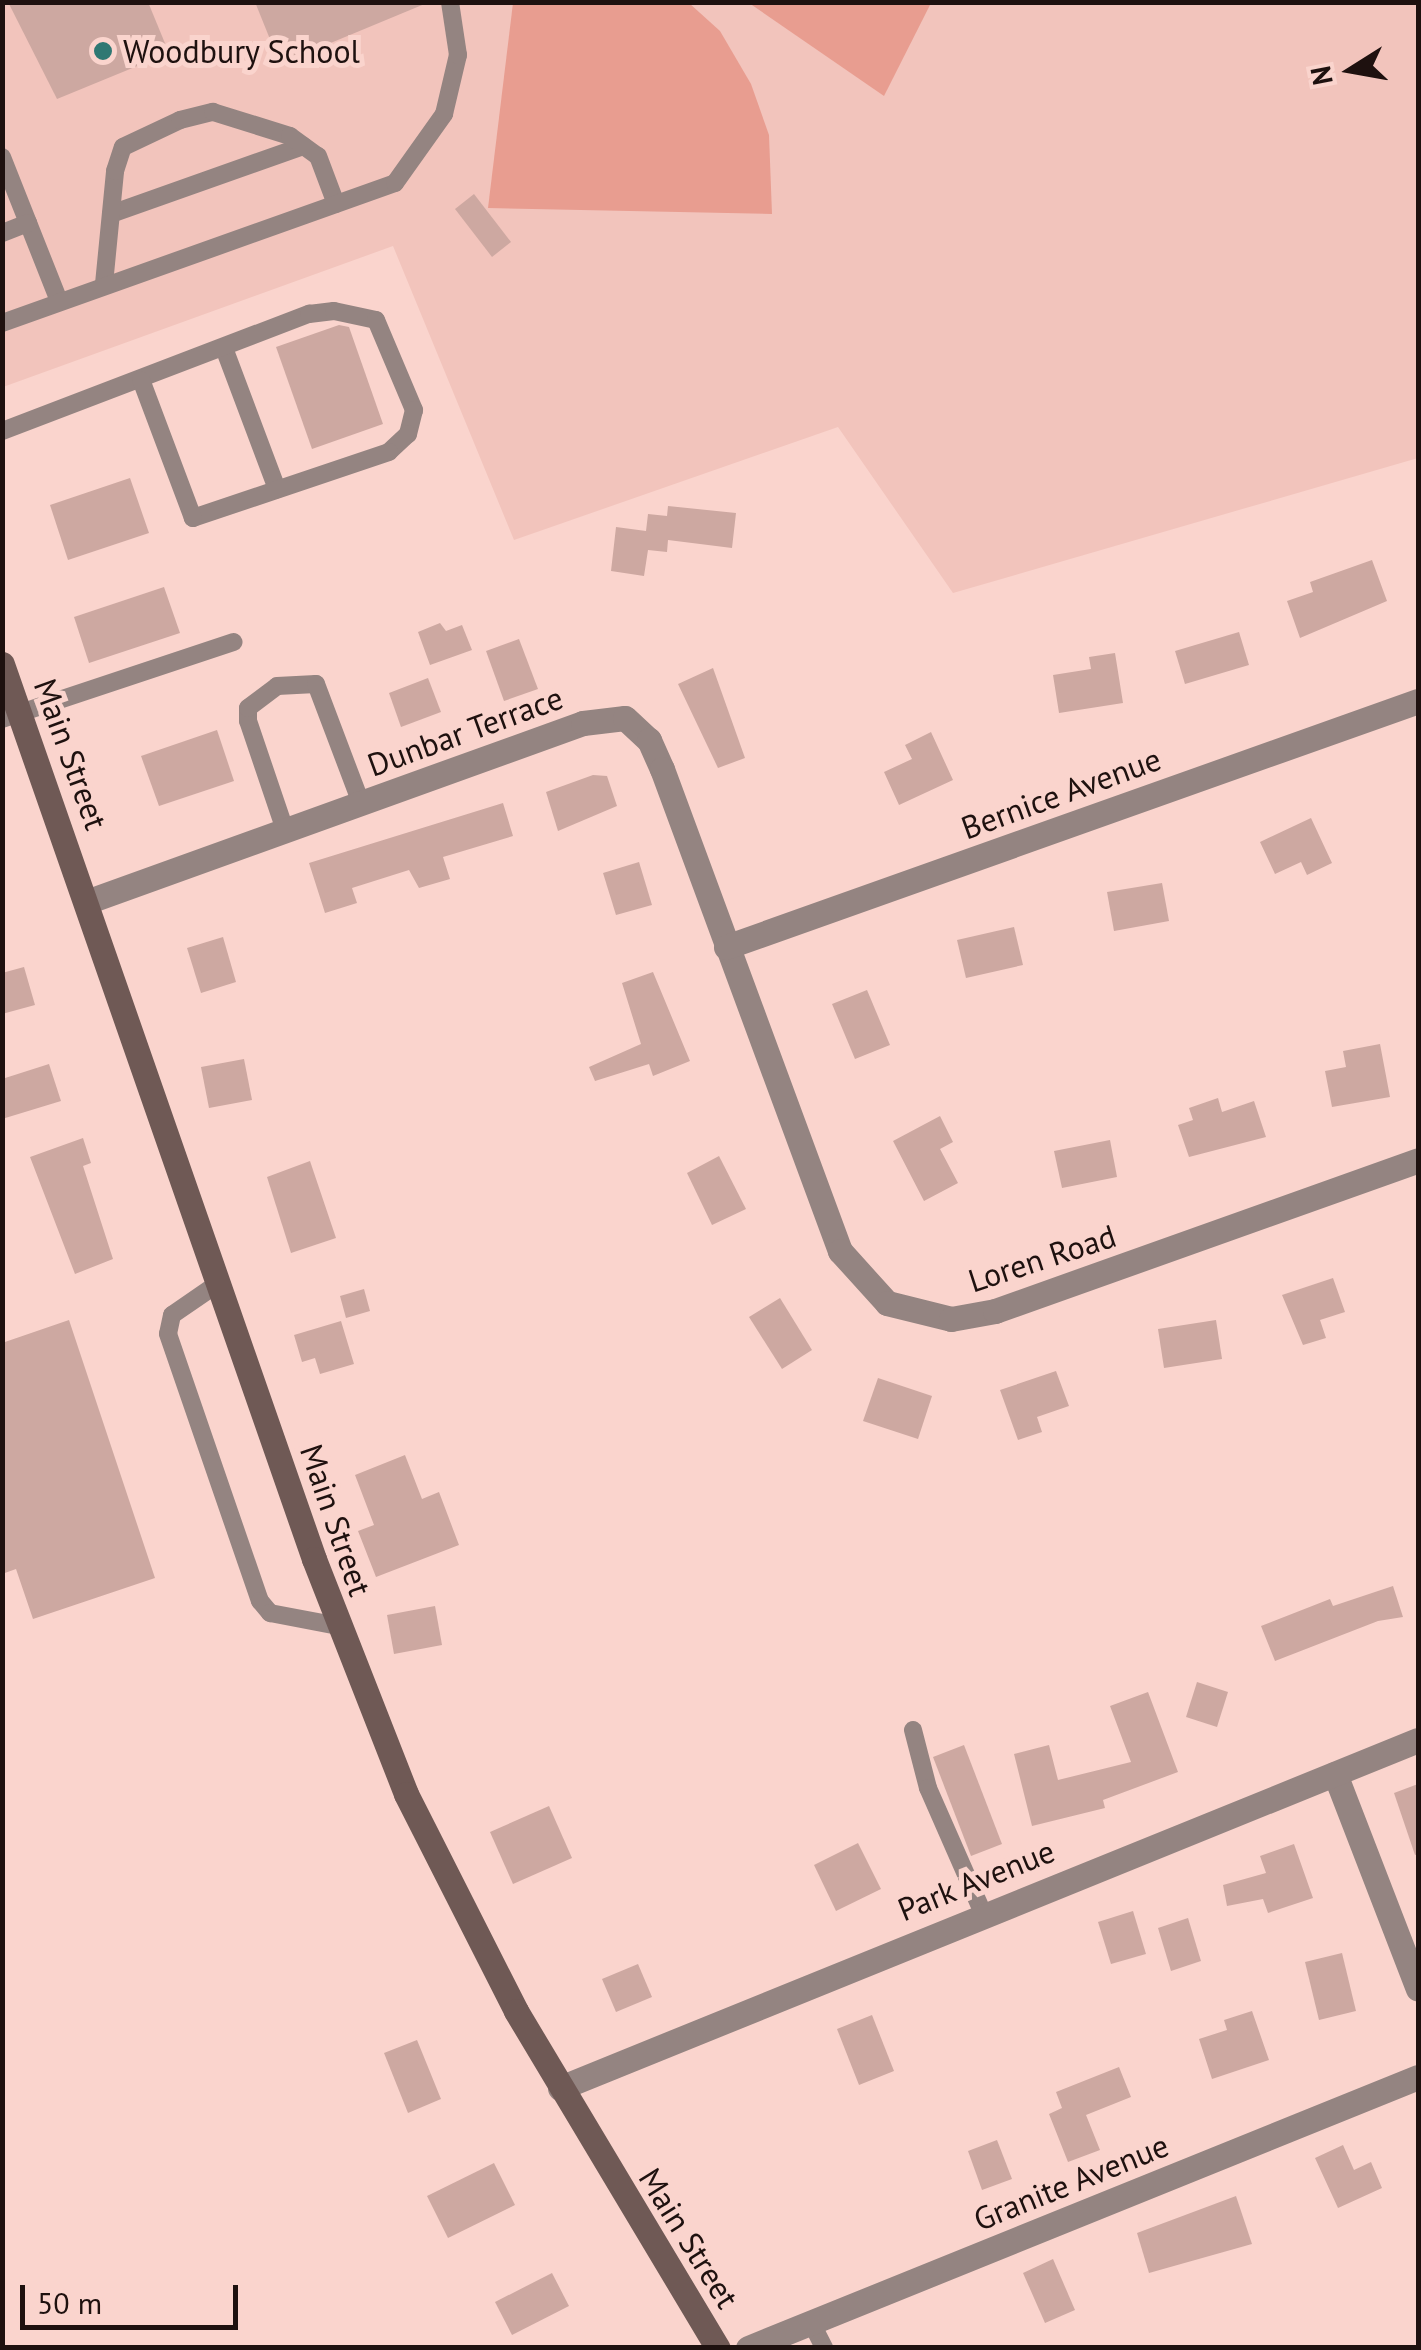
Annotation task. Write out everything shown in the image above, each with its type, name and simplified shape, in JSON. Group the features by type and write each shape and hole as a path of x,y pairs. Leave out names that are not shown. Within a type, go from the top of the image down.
{"main road":[{"name":"Main Street","path":"2,664 12,715 90,901 338,1626 445,1878 560,2088 710,2345"}],"street":[{"name":"Bernice Avenue","path":"726,947 1418,701"},
{"name":"Dunbar Terrace","path":"90,901 583,724 625,718 655,752 726,947"},
{"name":"Loren Road","path":"726,947 840,1251 870,1291 907,1312 951,1319 995,1312 1418,1160"},
{"name":"Park Avenue","path":"560,2088 982,1912 1418,1740"},
{"path":"1335,1774 1418,1989"},
{"name":"Granite Avenue","path":"748,2348 1418,2076"}],"lane":[{"path":"2,324 59,300 395,183 444,114 458,55 450,2"},
{"path":"104,284 110,214 123,147 180,120 212,112 240,116 303,146 318,156 336,204"},
{"path":"110,214 303,146"},
{"path":"2,156 59,300"},
{"path":"2,233 28,223"},
{"path":"2,432 309,314 334,311 376,320 414,410 408,434 389,452 193,518 141,380"},
{"path":"224,348 278,489"},
{"path":"12,715 234,642"},
{"path":"285,830 248,721 248,708 278,686 316,684 361,803"},
{"path":"220,1282 172,1315 168,1334 260,1600 270,1614 338,1626"},
{"path":"912,1730 928,1788 982,1912"},
{"path":"810,2322 824,2348"}],"shaded area":[{"path":"3,3 1418,3 1418,458 953,593 838,427 514,540 393,246 3,387"},
{"path":"513,3 689,3 720,31 751,84 769,135 772,214 488,208"},
{"path":"749,3 931,3 884,96"}],"building":[{"name":"Woodbury School","path":"8,2 148,2 169,53 57,99"},
{"name":"Woodbury School","path":"255,2 427,2 427,3 280,64"},
{"path":"474,194 511,242 492,257 455,209"},
{"path":"339,325 349,327 383,424 312,449 276,347"},
{"path":"130,478 149,533 68,560 50,505"},
{"path":"668,506 736,513 732,548 668,540 667,552 648,550 644,576 611,571 616,527 646,531 648,514 667,516"},
{"path":"1372,560 1387,601 1300,638 1287,601 1313,592 1310,582"},
{"path":"164,587 180,633 89,663 74,617"},
{"path":"440,623 446,631 462,625 472,650 430,665 418,632"},
{"path":"1239,632 1249,665 1185,684 1175,651"},
{"path":"519,639 538,689 504,701 486,651"},
{"path":"1115,653 1123,703 1059,713 1053,675 1091,669 1089,657"},
{"path":"713,668 745,758 718,768 678,684"},
{"path":"428,678 441,712 401,727 389,693"},
{"path":"217,730 234,781 159,806 141,756"},
{"path":"931,732 953,780 899,805 884,772 912,759 905,745"},
{"path":"593,775 607,776 617,806 558,831 546,792"},
{"path":"503,803 513,836 443,857 450,879 419,888 409,870 352,888 357,903 325,913 309,863"},
{"path":"1311,818 1332,863 1307,875 1301,862 1275,874 1260,842"},
{"path":"639,862 652,905 616,915 603,873"},
{"path":"1162,883 1169,921 1114,931 1107,892"},
{"path":"1014,927 1023,965 966,978 957,940"},
{"path":"223,937 236,982 201,993 187,948"},
{"path":"24,967 35,1005 2,1014 2,973"},
{"path":"653,972 690,1061 653,1076 649,1064 595,1081 589,1067 641,1044 622,983"},
{"path":"867,990 890,1045 855,1059 832,1004"},
{"path":"1380,1044 1390,1097 1332,1107 1325,1071 1346,1067 1343,1051"},
{"path":"244,1059 252,1100 209,1108 201,1067"},
{"path":"49,1064 61,1101 2,1119 2,1079"},
{"path":"1218,1098 1222,1112 1254,1101 1266,1137 1189,1157 1178,1125 1193,1120 1189,1108"},
{"path":"940,1116 953,1142 940,1149 958,1183 924,1201 893,1141"},
{"path":"83,1138 91,1163 83,1166 113,1259 75,1274 30,1157"},
{"path":"1110,1140 1117,1177 1062,1188 1054,1151"},
{"path":"719,1156 746,1209 712,1225 687,1173"},
{"path":"310,1161 336,1238 291,1253 267,1177"},
{"path":"1333,1278 1345,1312 1320,1320 1326,1338 1303,1345 1282,1295"},
{"path":"364,1289 370,1311 346,1318 340,1296"},
{"path":"780,1298 812,1350 782,1369 749,1317"},
{"path":"69,1320 155,1578 33,1619 16,1569 2,1574 2,1343"},
{"path":"1216,1320 1222,1359 1164,1368 1158,1329"},
{"path":"341,1321 354,1364 320,1374 315,1358 302,1362 294,1335"},
{"path":"1056,1371 1069,1406 1037,1417 1042,1432 1018,1440 1000,1390"},
{"path":"878,1378 932,1396 918,1439 863,1421"},
{"path":"405,1455 422,1499 439,1492 459,1545 376,1577 358,1531 374,1525 355,1475"},
{"path":"1393,1586 1403,1617 1378,1621 1275,1661 1261,1626 1330,1599 1333,1606"},
{"path":"435,1606 442,1645 394,1654 387,1615"},
{"path":"1197,1682 1228,1692 1217,1727 1186,1717"},
{"path":"1148,1692 1178,1772 1103,1800 1105,1808 1032,1826 1014,1754 1049,1745 1058,1780 1131,1762 1110,1706"},
{"path":"964,1745 1002,1844 971,1856 933,1757"},
{"path":"1418,1784 1418,1854 1415,1855 1394,1793"},
{"path":"549,1806 572,1858 513,1884 490,1832"},
{"path":"858,1843 881,1889 836,1911 814,1865"},
{"path":"1294,1844 1313,1898 1268,1913 1263,1899 1227,1906 1223,1885 1266,1873 1260,1856"},
{"path":"1133,1911 1146,1954 1111,1964 1098,1922"},
{"path":"1188,1918 1201,1961 1171,1971 1158,1928"},
{"path":"1342,1953 1356,2011 1319,2020 1305,1962"},
{"path":"638,1964 652,1997 616,2012 602,1979"},
{"path":"1252,2011 1269,2060 1212,2079 1199,2039 1227,2030 1224,2020"},
{"path":"872,2015 894,2071 859,2085 837,2029"},
{"path":"417,2040 441,2099 408,2113 384,2053"},
{"path":"1119,2067 1131,2097 1086,2115 1100,2150 1068,2162 1049,2114 1062,2108 1056,2092"},
{"path":"997,2140 1012,2179 982,2190 968,2151"},
{"path":"1343,2145 1354,2170 1371,2162 1382,2188 1338,2208 1315,2158"},
{"path":"494,2163 515,2205 448,2238 427,2196"},
{"path":"1236,2196 1252,2244 1149,2273 1137,2233"},
{"path":"1053,2259 1075,2310 1045,2323 1023,2273"},
{"path":"552,2273 569,2306 512,2335 495,2302"}],"place":[{"name":"Woodbury School","path":"103,51"}]}
